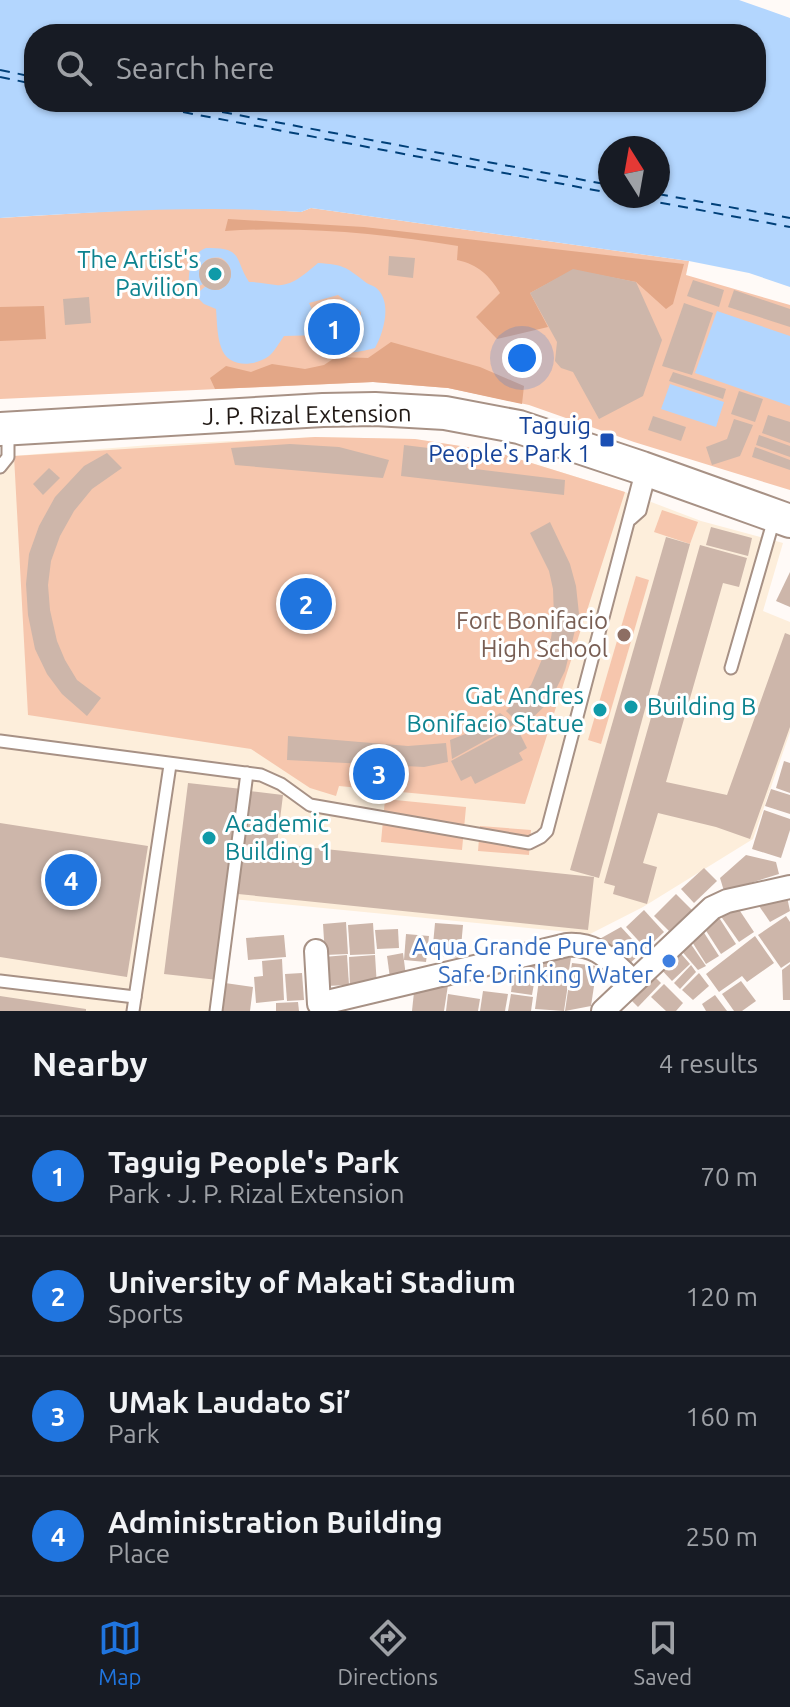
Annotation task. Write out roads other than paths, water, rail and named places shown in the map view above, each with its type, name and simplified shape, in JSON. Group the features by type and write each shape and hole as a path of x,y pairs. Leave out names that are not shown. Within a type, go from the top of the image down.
{"main road":[{"name":"J. P. Rizal Extension","path":"4,428 375,409 445,413 519,427 782,518"}],"street":[{"path":"603,1011 712,908 727,901 790,887"},
{"path":"316,951 319,1004 567,945 595,947 633,981"}],"lane":[{"path":"0,467 8,457 4,428"},
{"path":"0,741 261,775 281,784 310,805 529,843 547,831 647,469"},
{"path":"731,668 782,518"},
{"path":"133,1011 170,765"},
{"path":"216,1011 247,773"},
{"path":"0,981 135,997"}],"water":[{"path":"0,0 739,0 790,18 790,287 749,273 689,261 311,208 301,212 188,209 0,218"},
{"path":"218,248 232,252 249,282 288,284 318,263 348,269 375,287 384,300 384,325 375,348 345,352 321,335 284,336 263,360 242,364 229,359 220,343 216,309 204,304 195,295 206,286 219,290 224,287 230,279 231,270 221,258 207,260 199,272 203,284 192,290 189,287 190,270 193,259 201,251","holes":["338,295 361,312 361,320 352,330 332,320 316,318 309,303"]},
{"path":"717,311 790,336 790,406 695,373"},
{"path":"670,384 724,402 716,427 661,409"}],"place":[{"name":"The Artist's Pavilion","path":"215,274"},
{"name":"Taguig People's Park","path":"334,329"},
{"name":"Taguig People's Park 1","path":"607,440"},
{"name":"University of Makati Stadium","path":"306,604"},
{"name":"Fort Bonifacio High School","path":"624,635"},
{"name":"Building B","path":"631,707"},
{"name":"Gat Andres Bonifacio Statue","path":"600,710"},
{"name":"UMak Laudato Si’","path":"379,774"},
{"name":"Academic Building 1","path":"209,838"},
{"name":"Administration Building","path":"71,880"},
{"name":"Aqua Grande Pure and Safe Drinking Water","path":"669,961"}]}
